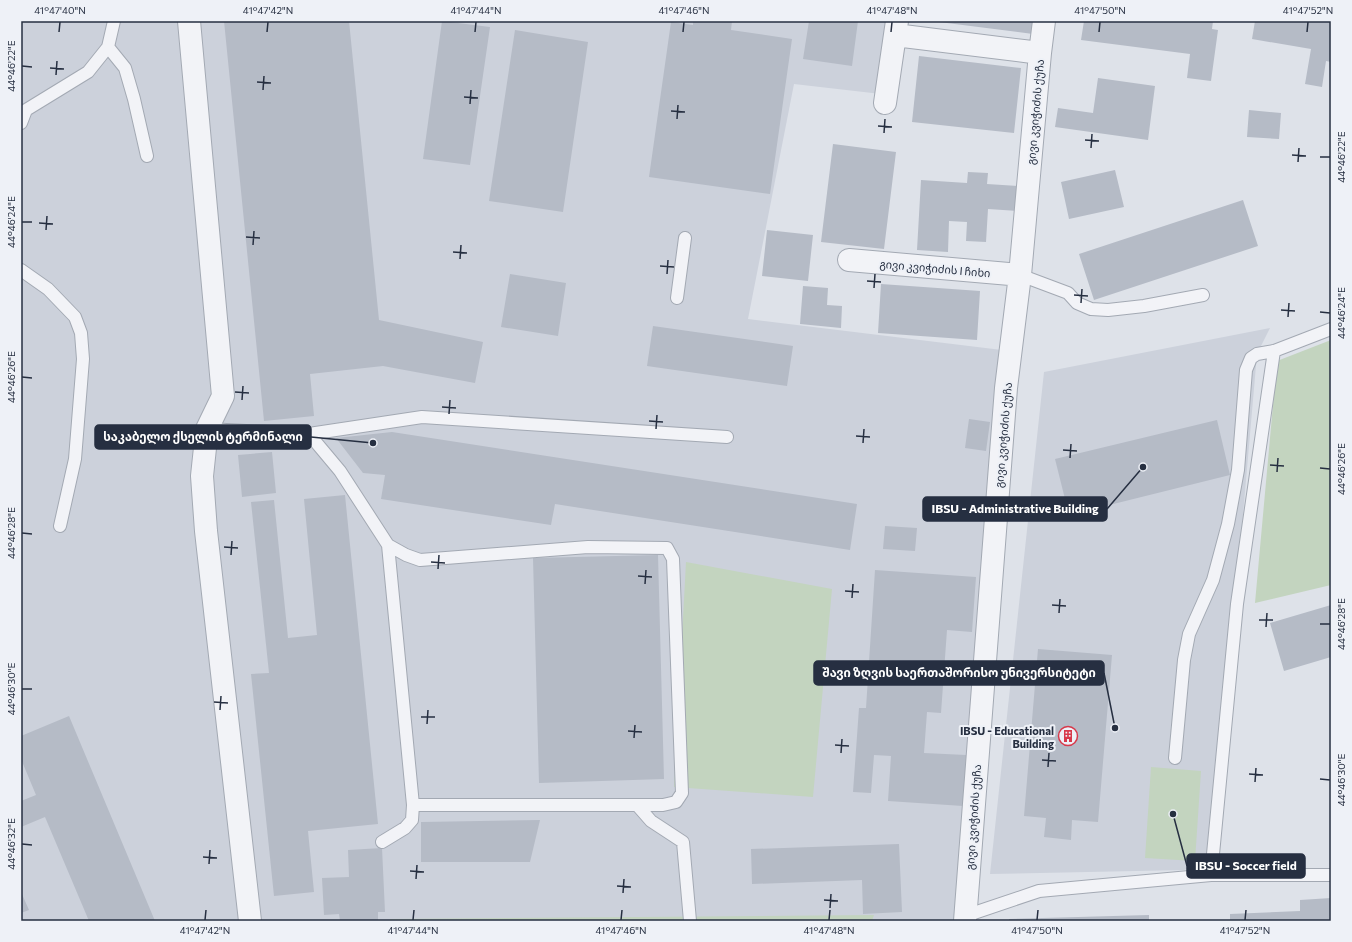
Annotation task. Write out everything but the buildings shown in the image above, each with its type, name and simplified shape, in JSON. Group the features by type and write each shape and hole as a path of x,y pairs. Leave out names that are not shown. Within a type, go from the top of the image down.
{"street":[{"path":"189,21 223,396 208,429 202,476 206,531 250,921"},
{"name":"გივი კვიჭიძის ქუჩა","path":"965,919 1006,388 1020,275 1044,21"},
{"path":"885,103 896,28 1040,53"},
{"name":"გივი კვიჭიძის I ჩიხი","path":"849,260 1020,275"}],"lane":[{"path":"21,123 26,110 88,72 108,47 114,21"},
{"path":"108,47 124,68 134,99 147,156"},
{"path":"677,298 685,238"},
{"path":"21,270 48,289 74,317 81,333 83,359 75,460 60,526"},
{"path":"1020,275 1068,293 1077,303 1091,309 1108,310 1137,307 1203,295"},
{"path":"1175,758 1184,660 1189,634 1213,580 1228,524 1238,470 1246,370 1251,358 1257,354 1274,351 1331,329"},
{"path":"1211,875 1236,604 1274,351"},
{"path":"208,429 309,434 422,417 727,437"},
{"path":"309,434 340,471 388,545 413,805 412,820 405,828 382,842"},
{"path":"388,545 406,555 420,560 588,547 667,548 673,559 682,793 676,802 663,805 413,805"},
{"path":"637,805 651,822 683,842 690,921"},
{"path":"965,919 1039,891 1211,875 1331,875"}],"shaded area":[{"path":"21,21 892,21 881,94 794,84 748,319 1010,351 960,921 21,921"},
{"path":"1270,328 1257,354 1213,859 1184,870 990,874 1044,372"}],"green space":[{"path":"1331,340 1331,585 1255,603 1277,361"},
{"path":"686,562 832,589 813,797 674,787"},
{"path":"1151,767 1201,771 1195,861 1145,858"},
{"path":"874,915 872,921 390,921 390,919"}],"place":[{"name":"საკაბელო ქსელის ტერმინალი","path":"373,443"},
{"name":"IBSU - Administrative Building","path":"1143,467"},
{"name":"შავი ზღვის საერთაშორისო უნივერსიტეტი","path":"1115,728"},
{"name":"IBSU - Educational Building","path":"1068,736"},
{"name":"IBSU - Soccer field","path":"1173,814"}]}
